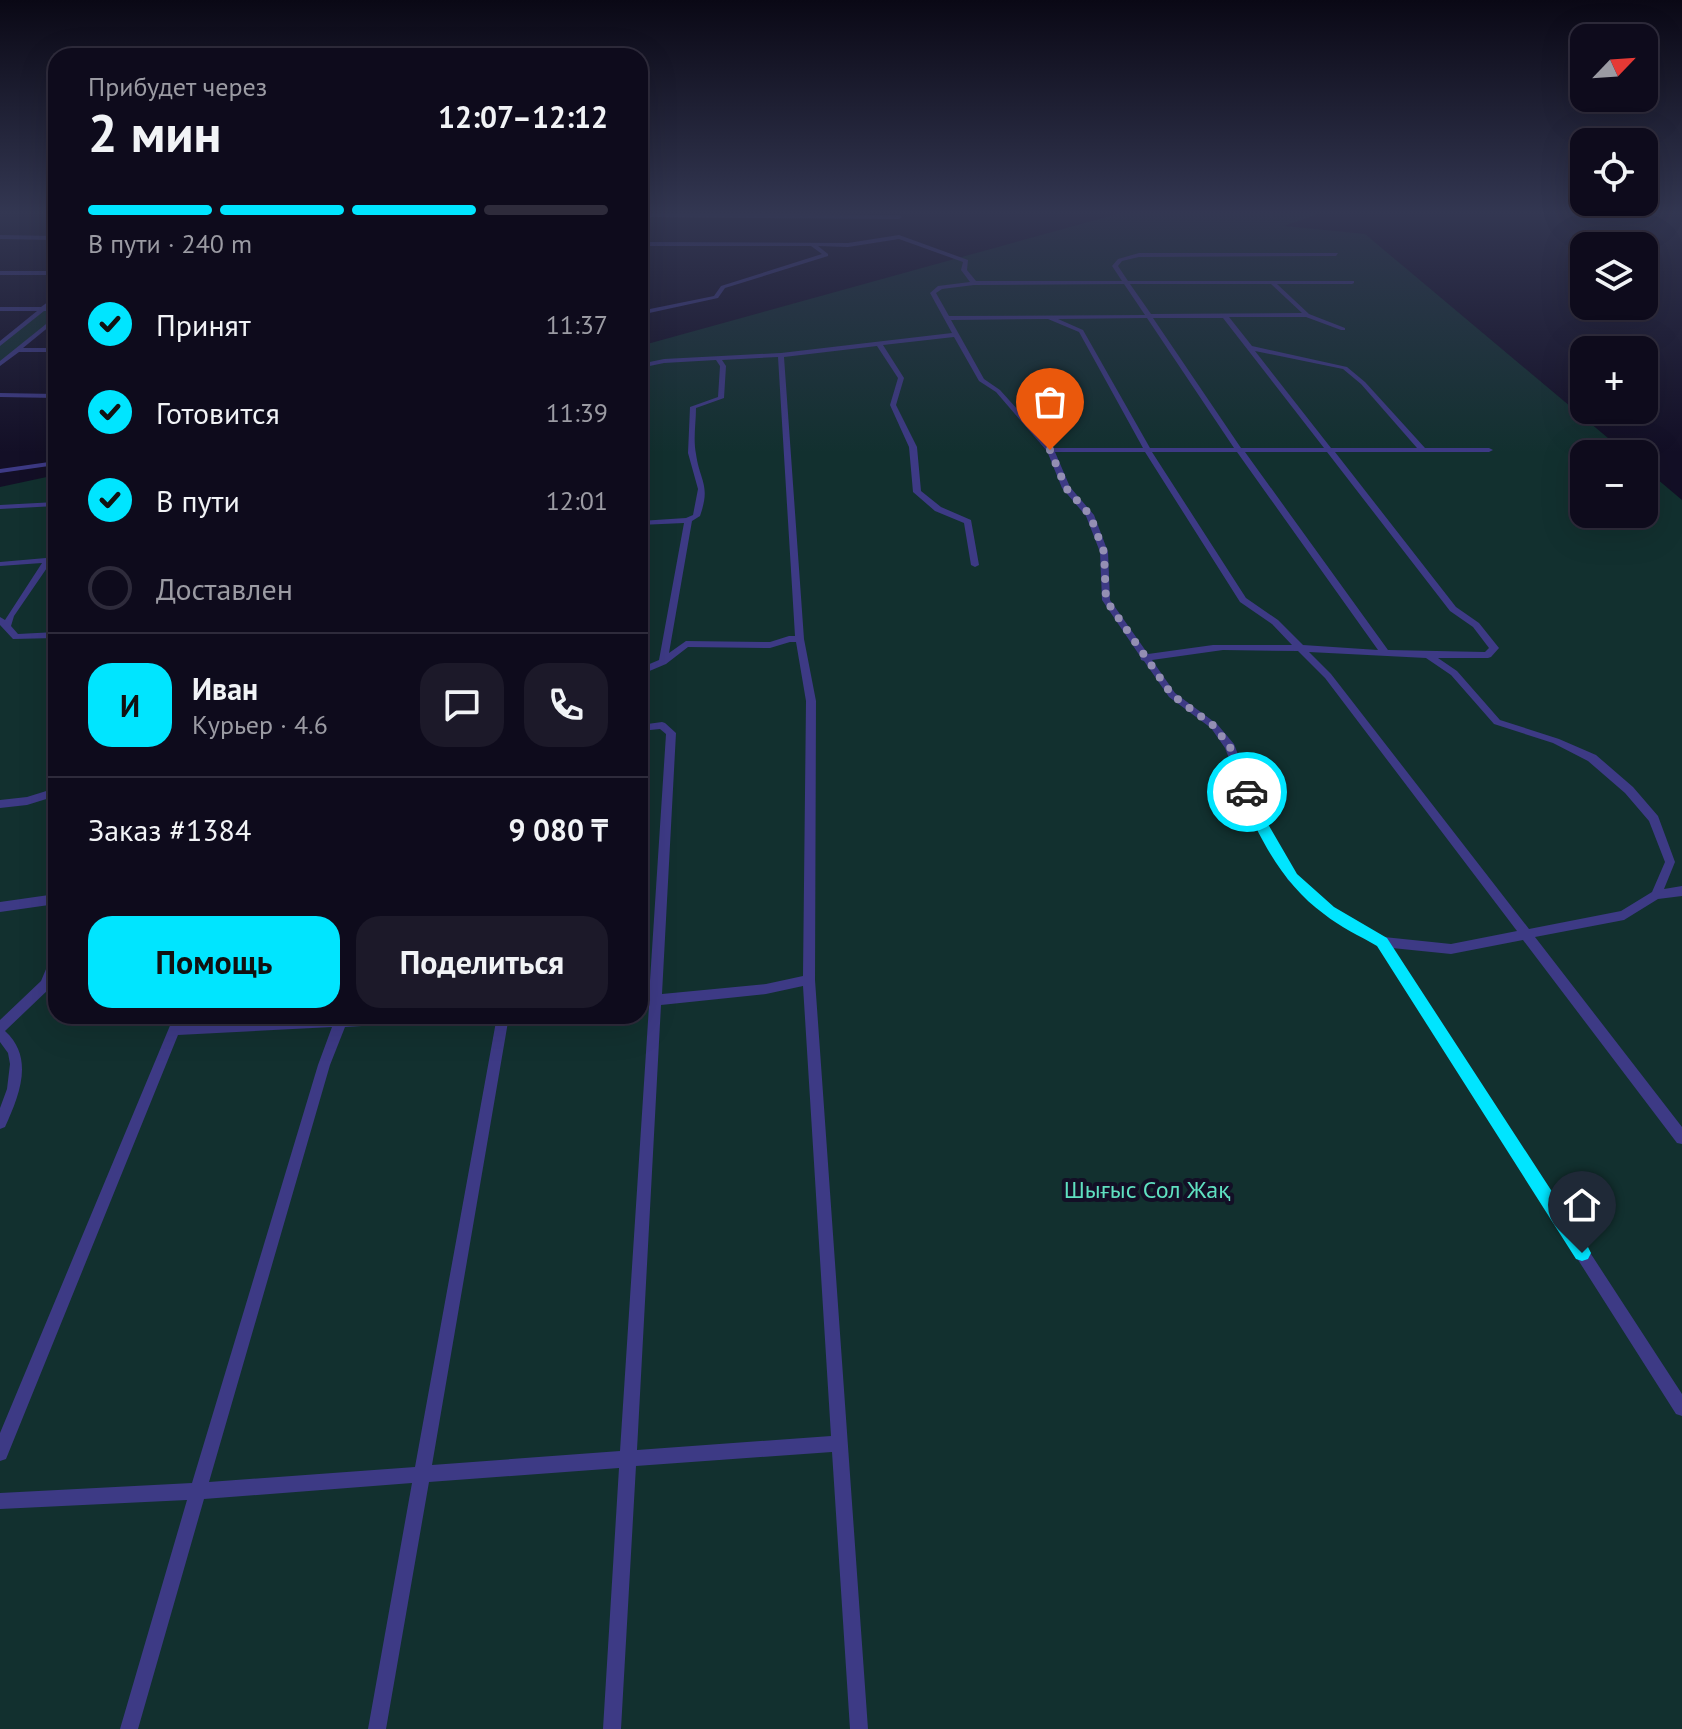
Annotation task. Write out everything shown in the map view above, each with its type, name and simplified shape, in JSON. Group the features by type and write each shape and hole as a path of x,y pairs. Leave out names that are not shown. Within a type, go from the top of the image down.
{"street":[{"path":"648,311 716,297 720,292"},
{"path":"934,292 953,335 981,380 998,391 1050,450 1066,488 1090,515 1104,552 1106,600 1172,695 1214,726 1230,747 1255,812 1292,877 1329,911 1382,942 1451,949 1624,915 1656,895 1682,891"},
{"path":"1132,292 1240,451 1384,651"},
{"path":"1282,292 1307,315"},
{"path":"0,347 48,304"},
{"path":"0,309 48,309"},
{"path":"946,318 1307,315 1343,329"},
{"path":"1144,658 1220,647 1384,651 1431,658 1488,655 1494,648 1476,625 1453,609 1225,316"},
{"path":"1049,317 1081,331 1148,451 1243,600 1275,622 1328,676 1528,933 1682,1138"},
{"path":"0,364 48,325"},
{"path":"648,364 781,355 953,335"},
{"path":"879,344 901,378 893,405 913,447 917,492 938,509 968,522 975,565"},
{"path":"0,347 48,350"},
{"path":"1250,348 1345,368 1363,383 1423,450"},
{"path":"781,355 800,639 811,701 809,980 859,1729"},
{"path":"648,522 688,520 696,516 704,482 692,454 693,407 721,398 723,366 718,358"},
{"path":"0,395 48,396"},
{"path":"1050,450 1489,450"},
{"path":"0,471 48,464"},
{"path":"0,507 48,504"},
{"path":"663,662 688,520"},
{"path":"0,564 48,560"},
{"path":"48,565 4,623 16,637 48,635"},
{"path":"648,669 663,662 686,644 770,645 800,639"},
{"path":"1431,658 1454,673 1497,722 1556,741 1592,758 1629,790 1654,819 1670,862 1656,895"},
{"path":"648,727 662,725 671,733 648,1002 766,989 809,980"},
{"path":"0,804 48,794"},
{"path":"0,907 48,900"},
{"path":"1382,942 1682,1408"},
{"path":"0,1123 12,1096 18,1067 7,1038 0,1031 48,979"},
{"path":"0,1453 177,1024"},
{"path":"129,1729 324,1065 340,1024"},
{"path":"377,1729 502,1024"},
{"path":"612,1729 647,1024"},
{"path":"0,1501 199,1491 840,1443"}],"green space":[{"name":"Шығыс Сол Жақ","path":"836,292 1434,292 1570,406 1570,424 1591,424 1610,440 1570,440 1570,528 1658,528 1658,480 1682,500 1682,1729 0,1729 0,487 48,477 48,1024 648,1024 648,344"},
{"path":"48,303 48,323 0,363 0,342"}],"way so far":[{"path":"1050,450 1066,488 1090,515 1104,552 1106,600 1172,695 1214,726 1230,747 1247,792"}],"route":[{"path":"1247,792 1292,877 1329,911 1382,942 1582,1253"}]}
